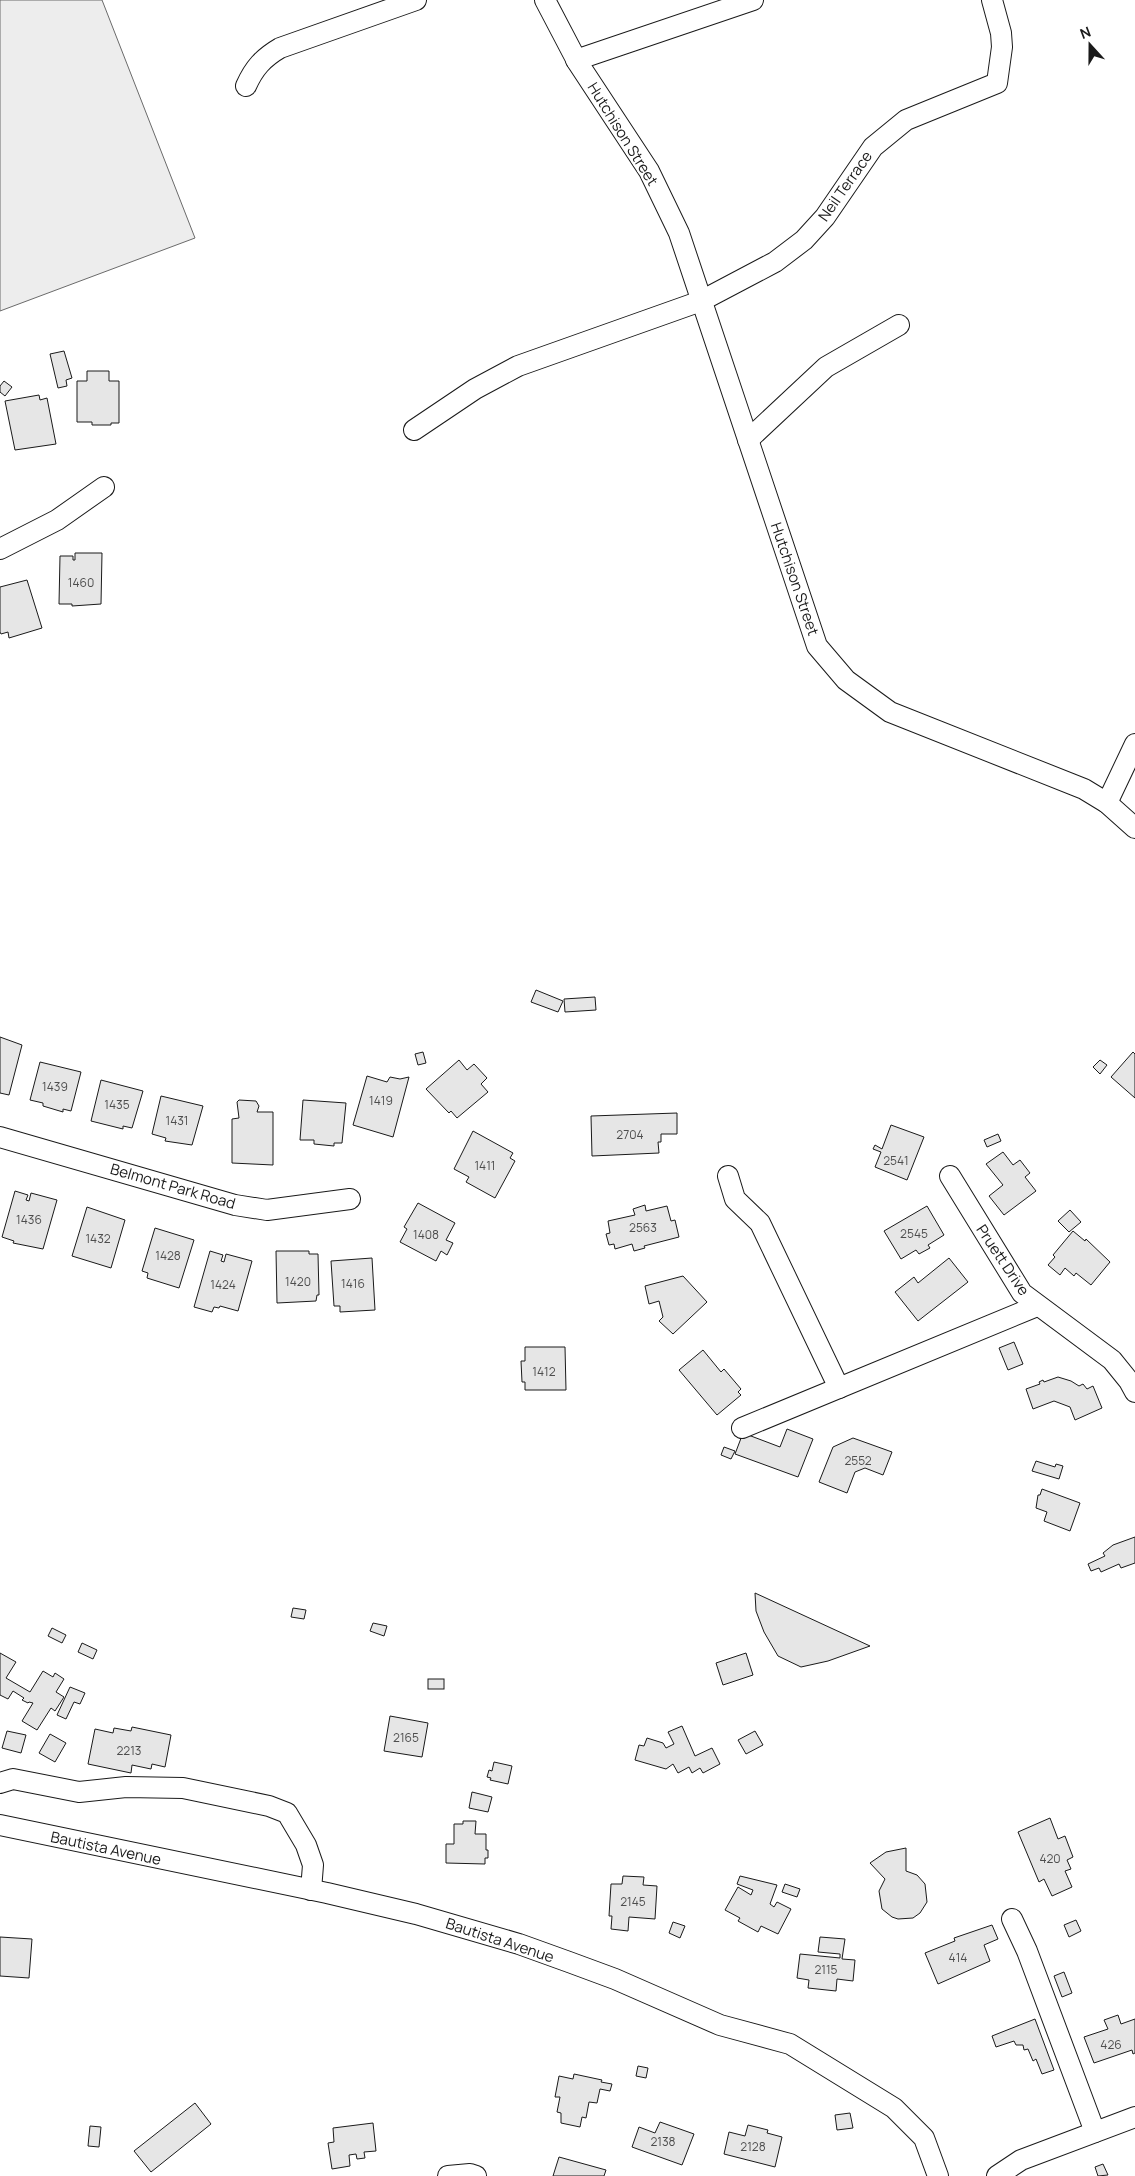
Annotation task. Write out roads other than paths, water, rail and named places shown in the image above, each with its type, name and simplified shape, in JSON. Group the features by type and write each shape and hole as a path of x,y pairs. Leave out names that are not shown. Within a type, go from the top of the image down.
{"street":[{"path":"246,86 254,68 266,56 280,48 416,0"},
{"name":"Hutchison Street","path":"545,0 576,60 649,171 679,233 817,646 846,680 890,712 1084,789 1107,803 1135,828"},
{"path":"576,60 753,0"},
{"name":"Neil Terrace","path":"701,301 775,262 804,240 825,217 873,146 906,120 997,83 1002,47 1001,33 992,0"},
{"path":"414,430 475,389 518,366 701,301"},
{"path":"748,440 826,368 899,325"},
{"path":"0,549 57,520 104,487"},
{"path":"1107,803 1135,744"},
{"name":"Belmont Park Road","path":"0,1137 235,1205 266,1210 350,1199"},
{"path":"728,1176 735,1199 760,1223 839,1388"},
{"name":"Pruett Drive","path":"950,1176 1022,1293 1112,1360 1130,1382 1135,1392"},
{"path":"742,1428 1037,1306"},
{"path":"0,1783 13,1779 54,1789 79,1792 126,1787 183,1788 269,1806 286,1813 306,1845 313,1865 311,1890"},
{"name":"Bautista Avenue","path":"0,1825 311,1890 416,1914 519,1944 615,1979 720,2025 790,2044 894,2108 924,2138 938,2176"},
{"path":"1012,1919 1027,1951 1095,2132"},
{"path":"997,2176 1021,2160 1135,2117"},
{"path":"448,2176 470,2174 476,2176"}]}
